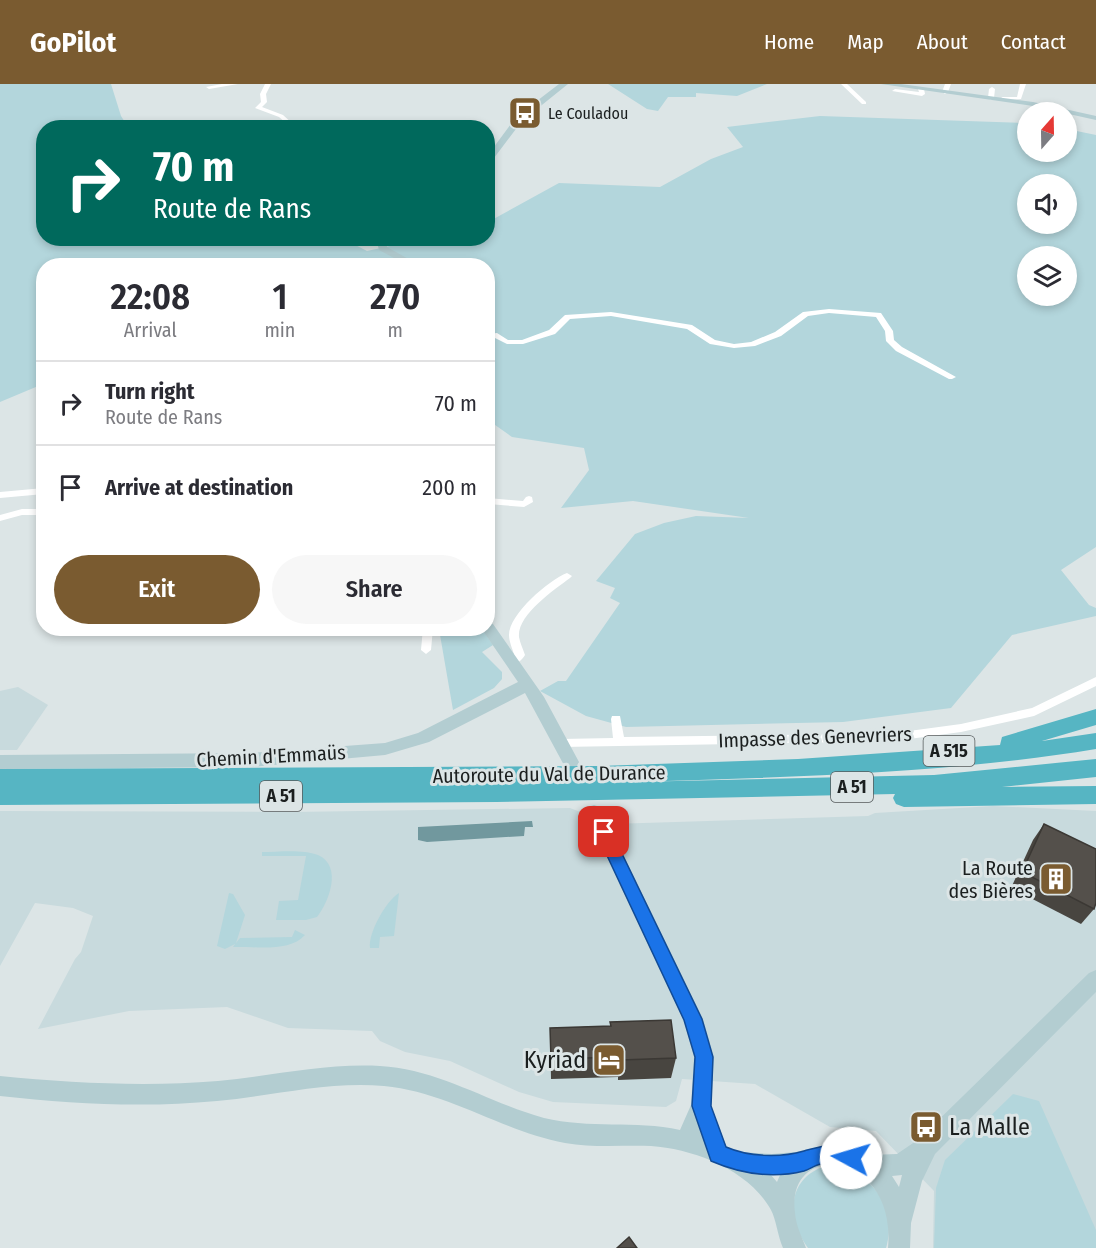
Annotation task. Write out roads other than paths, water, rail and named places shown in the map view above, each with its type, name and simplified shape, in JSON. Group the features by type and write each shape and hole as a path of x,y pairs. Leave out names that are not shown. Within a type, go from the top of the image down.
{"highway":[{"name":"A 515","path":"798,768 985,747 1029,739 1096,717"},
{"name":"Autoroute du Val de Durance","path":"603,783 1027,752 1096,741"},
{"name":"Autoroute du Val de Durance","path":"0,796 603,783 891,786 978,781 1096,768"},
{"name":"Autoroute du Val de Durance","path":"0,778 557,784"},
{"path":"603,783 826,798 1096,795"}],"street":[{"path":"209,87 235,84"},
{"path":"264,84 270,84"},
{"path":"270,84 263,94 264,102 258,108 287,120"},
{"path":"495,151 519,119 564,84"},
{"path":"844,84 864,103"},
{"path":"885,84 921,89 947,88 992,93 1002,99 1096,118"},
{"path":"1002,99 1019,98 1023,84"},
{"path":"895,91 922,94 921,89"},
{"path":"381,246 401,258"},
{"path":"495,336 507,342 523,342 552,332 568,317 611,314 665,321 698,331 713,342 734,346 752,344 778,334 806,314 840,312 878,315 889,330 890,341 898,349 952,377"},
{"path":"0,495 36,492"},
{"path":"495,502 524,504 529,499"},
{"path":"0,518 22,512 36,512"},
{"path":"511,661 520,655 514,636 518,620 567,576"},
{"path":"426,650 427,636"},
{"path":"494,636 528,684 571,762"},
{"name":"Impasse des Genevriers","path":"561,743 909,735 961,728 1034,712 1096,681"},
{"name":"Chemin d'Emmaüs","path":"0,762 252,760 385,749 423,738 528,684"},
{"path":"615,719 619,742"},
{"path":"594,812 693,1019 704,1057 701,1106 685,1142"},
{"path":"867,1166 900,1165 927,1147 1096,979"},
{"path":"0,1086 133,1096 335,1077 411,1078 441,1086 552,1130 590,1134 657,1136 685,1142 726,1157 765,1165 804,1161 818,1155 835,1154 851,1158 867,1166 883,1180 894,1198 901,1218"},
{"path":"701,1106 726,1157 756,1176 782,1205"},
{"path":"899,1248 901,1218 912,1178 927,1147"},
{"path":"787,1242 782,1205 784,1187 792,1172 804,1161"}],"place":[{"name":"Le Couladou","path":"525,113"},
{"name":"La Route des Bières","path":"1056,879"},
{"name":"Kyriad","path":"609,1060"},
{"name":"La Malle","path":"926,1127"}]}
